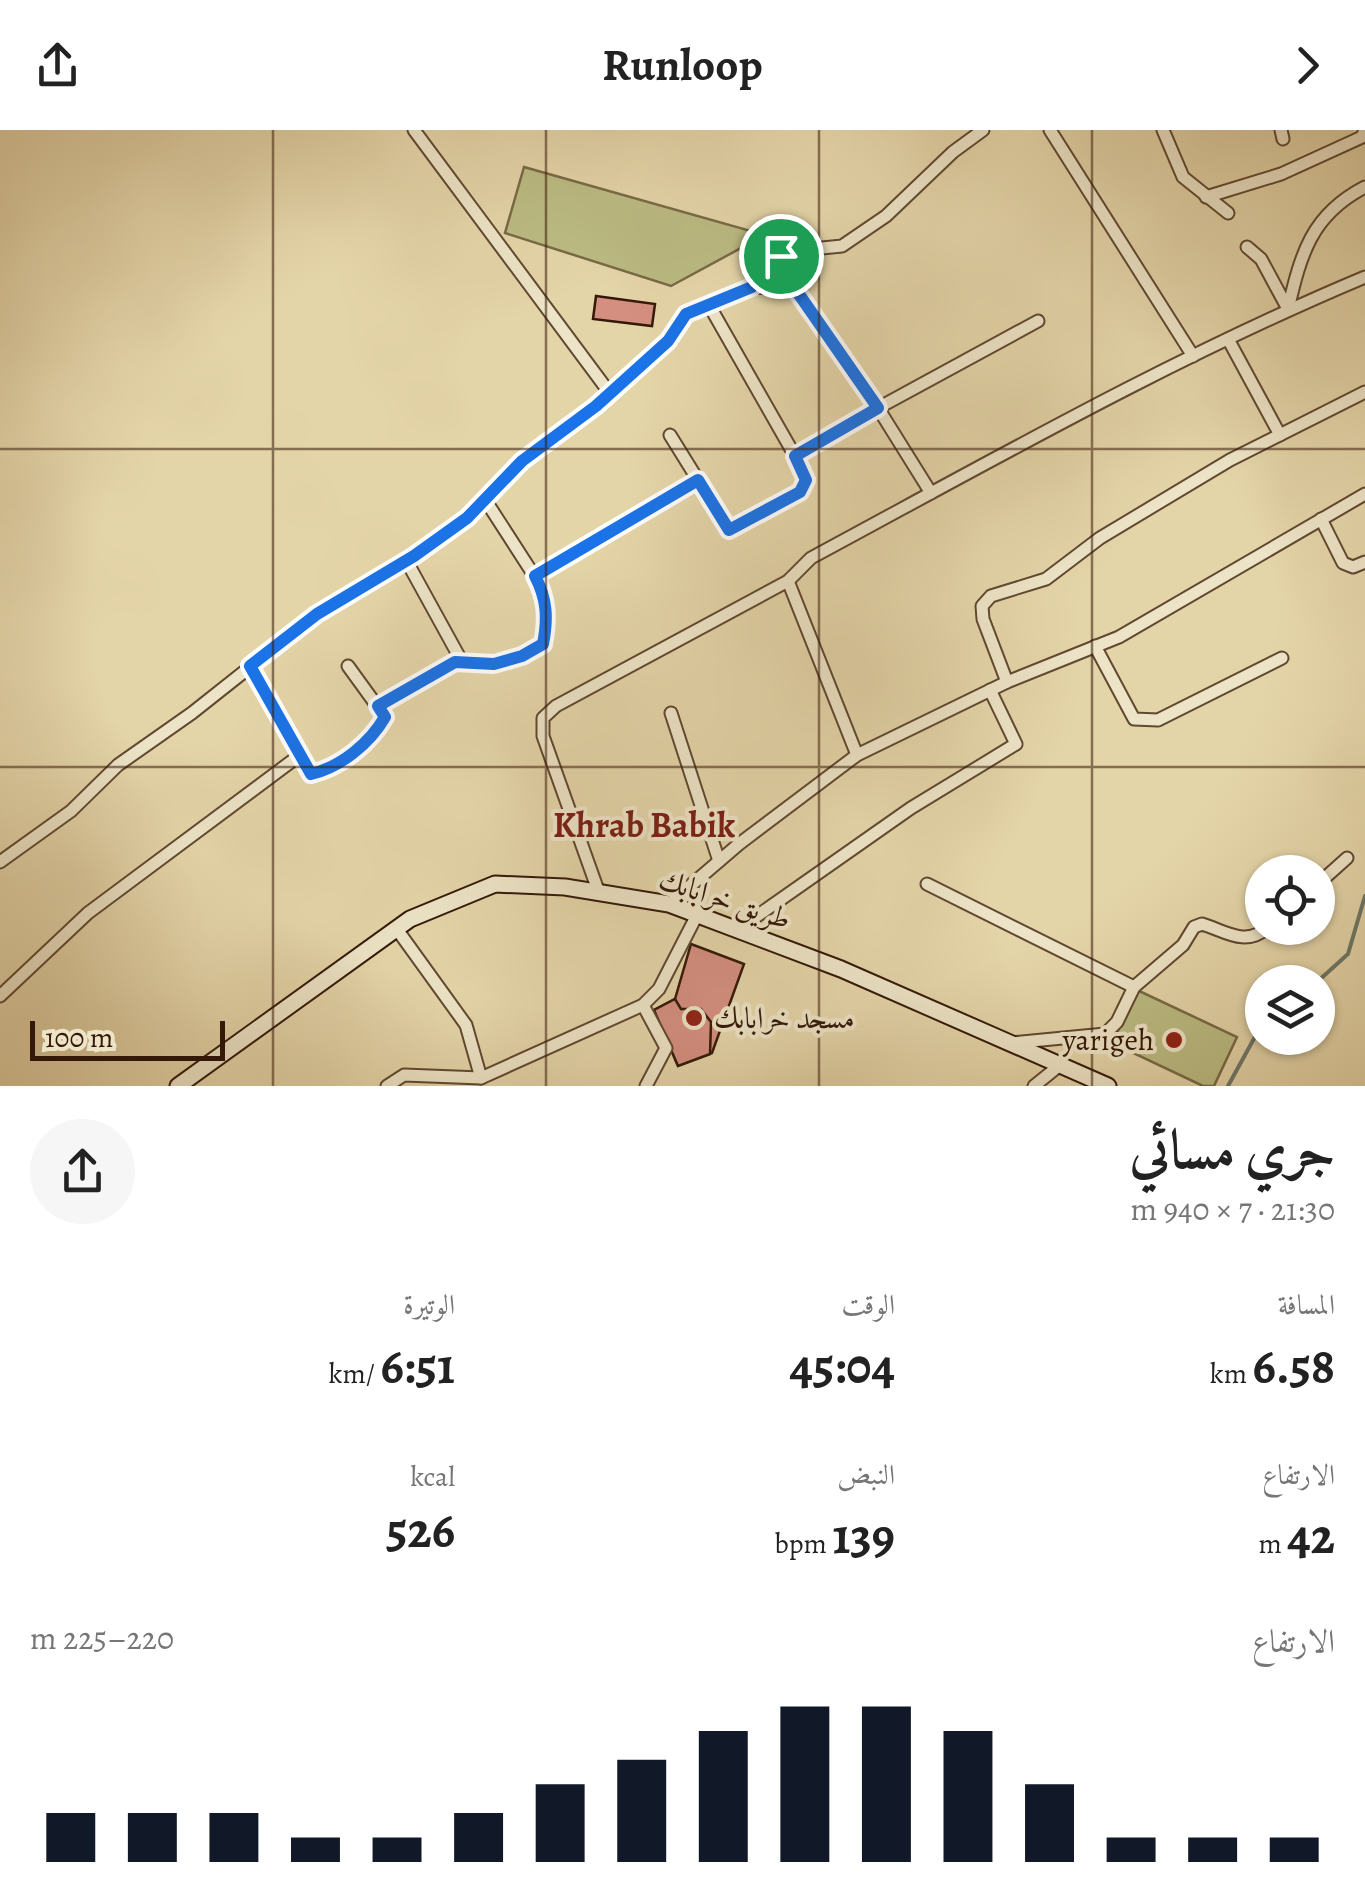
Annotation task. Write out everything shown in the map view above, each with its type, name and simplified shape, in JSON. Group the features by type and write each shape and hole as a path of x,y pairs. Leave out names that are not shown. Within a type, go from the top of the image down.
{"main road":[{"name":"طريق خرابابك","path":"178,1086 410,919 495,884 565,887 669,904 841,969 1108,1086"}],"street":[{"path":"414,130 609,392"},
{"path":"0,862 317,614 406,560 486,501 522,461 596,406 668,341 686,314 752,287 781,256 842,246 860,235 886,216 953,152 984,130"},
{"path":"1050,130 1194,356"},
{"path":"1164,130 1183,177 1228,213"},
{"path":"1206,197 1281,174 1362,137 1365,130"},
{"path":"1288,309 1301,255 1318,224 1344,197 1365,186"},
{"path":"1248,246 1261,259 1288,309"},
{"path":"802,250 796,290 931,493"},
{"path":"599,892 543,736 543,718 556,706 788,581 811,558 931,493 1288,309 1365,277"},
{"path":"752,287 796,290"},
{"path":"670,435 729,530 800,492 806,480 708,305"},
{"path":"795,456 1038,321"},
{"path":"1228,339 1280,434"},
{"path":"1007,682 983,619 982,606 991,596 1046,579 1100,538 1280,434 1365,392"},
{"path":"535,576 698,480"},
{"path":"669,904 857,755 1007,682 1119,637 1365,494"},
{"path":"378,706 461,660 494,664 522,656 543,644 547,620 544,594 486,501"},
{"path":"1321,519 1342,563 1353,567 1365,562"},
{"path":"406,560 461,660"},
{"path":"788,581 857,755"},
{"path":"1095,646 1134,719 1158,720 1282,658"},
{"path":"250,666 311,774 328,770 374,736 385,717 348,666"},
{"path":"738,930 911,808 1016,744 990,690"},
{"path":"671,712 720,861"},
{"path":"0,996 88,913 300,755"},
{"path":"1335,869 1348,858"},
{"path":"928,884 1134,987"},
{"path":"387,1086 404,1075 474,1081 643,1005 658,990 697,915"},
{"path":"1010,1043 1105,1034 1117,1022 1134,987 1182,945 1194,927 1202,924 1226,935 1245,938"},
{"path":"396,928 466,1024 474,1081"},
{"path":"643,1005 666,1048 646,1086"},
{"path":"1034,1086 1060,1064"}],"green space":[{"path":"524,167 765,235 671,286 505,233"},
{"name":"yarigeh","path":"1137,990 1237,1037 1214,1086 1203,1086 1112,1043"}],"building":[{"path":"596,296 655,304 652,326 593,319"},
{"path":"691,944 744,964 712,1053 678,1066 654,1010 675,999"},
{"path":"675,999 681,1009 701,1009 711,1022 710,1054 678,1066 654,1010"}],"waterway":[{"path":"1335,966 1348,954 1365,896"},
{"path":"1228,1086 1245,1055"}],"place":[{"name":"مسجد خرابابك","path":"694,1018"},
{"name":"yarigeh","path":"1174,1040"}],"district":[{"name":"Khrab Babik","path":"644,825"}],"route":[{"path":"802,250 796,290 878,408 795,456 806,480 800,492 729,530 698,480 535,576 544,594 547,620 543,644 522,656 494,664 455,662 378,706 385,717 374,736 328,770 311,774 250,666 317,614 414,556 467,518 522,461 596,406 668,341 686,314 752,287 781,256 802,250"}]}
